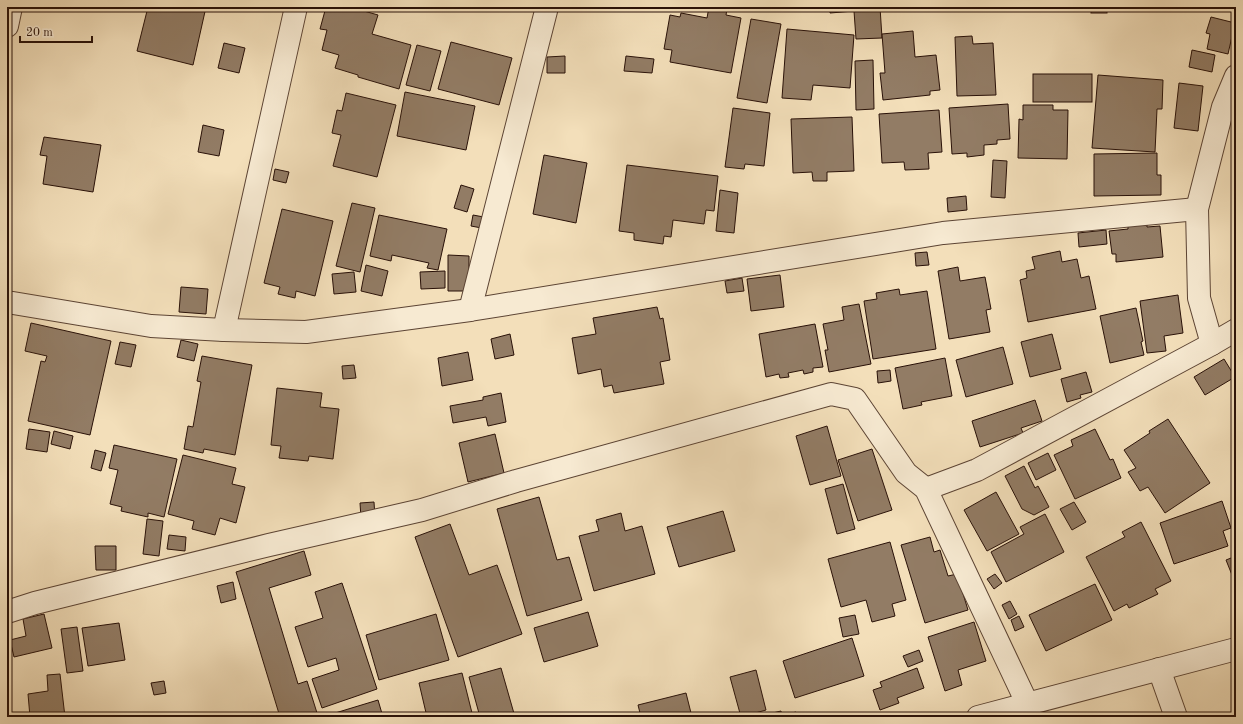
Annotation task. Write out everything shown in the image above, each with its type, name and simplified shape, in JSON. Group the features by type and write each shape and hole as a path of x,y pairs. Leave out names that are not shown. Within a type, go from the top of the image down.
{"street":[{"path":"7,26 11,7"},
{"path":"224,330 296,7"},
{"path":"470,310 546,7"},
{"path":"1212,344 1199,298 1197,209 1222,107 1236,76"},
{"path":"7,302 151,326 306,332 470,310 943,233 1197,209"},
{"path":"926,489 977,470 1236,330"},
{"path":"7,612 35,603 269,545 422,510 523,479 831,394 854,399 906,473 926,489 1027,703"},
{"path":"978,717 1236,648"},
{"path":"1159,669 1176,717"}],"building":[{"path":"148,7 206,7 193,65 137,51"},
{"path":"326,7 350,7 378,15 372,34 411,45 399,89 358,77 358,75 335,68 339,55 322,50 327,30 320,29"},
{"path":"709,7 727,9 726,15 741,18 731,73 670,62 672,50 664,49 670,15 680,17 681,13 707,18"},
{"path":"830,7 880,7 882,38 856,39 854,11 830,13"},
{"path":"1091,7 1107,7 1107,13 1091,13"},
{"path":"1211,17 1235,23 1228,54 1207,49 1210,34 1206,33"},
{"path":"751,19 781,24 767,103 737,98"},
{"path":"787,29 854,35 850,88 813,85 811,100 782,98"},
{"path":"913,31 915,57 936,55 940,90 930,91 930,95 883,100 880,73 885,73 882,34"},
{"path":"972,36 973,44 993,43 996,95 957,96 955,37"},
{"path":"451,42 512,58 499,105 438,89"},
{"path":"224,43 245,48 239,73 218,68"},
{"path":"417,45 441,51 430,91 406,85"},
{"path":"1192,50 1215,55 1212,72 1189,67"},
{"path":"565,56 565,73 547,73 547,57"},
{"path":"626,56 654,59 652,73 624,71"},
{"path":"873,60 874,109 856,110 855,61"},
{"path":"1033,74 1092,74 1092,102 1033,102"},
{"path":"1098,75 1163,80 1162,109 1157,109 1155,152 1092,148"},
{"path":"1179,83 1203,86 1198,131 1174,128"},
{"path":"405,92 475,106 466,150 397,136"},
{"path":"346,93 396,105 377,177 333,166 341,135 332,133 337,110 342,111"},
{"path":"1008,104 1010,139 997,140 997,144 984,145 984,155 967,157 967,153 952,154 949,108"},
{"path":"1023,105 1053,105 1053,110 1068,110 1067,159 1018,158 1019,119 1023,120"},
{"path":"733,108 770,113 764,166 745,164 744,169 725,167"},
{"path":"939,110 942,152 928,153 929,169 905,170 904,162 882,163 879,114"},
{"path":"852,117 854,171 827,172 827,181 813,181 812,172 793,173 791,119"},
{"path":"203,125 224,130 219,156 198,152"},
{"path":"44,137 101,145 93,192 43,184 47,156 40,155"},
{"path":"1157,153 1157,175 1161,175 1161,195 1094,196 1094,154"},
{"path":"544,155 587,163 576,223 533,214"},
{"path":"993,160 1007,161 1005,198 991,197"},
{"path":"627,165 718,176 714,211 706,210 704,224 673,220 671,237 664,236 663,244 634,240 634,233 619,231"},
{"path":"275,169 289,172 286,183 273,180"},
{"path":"461,185 474,189 467,212 454,208"},
{"path":"720,190 738,193 734,233 716,231"},
{"path":"966,196 967,210 948,212 947,198"},
{"path":"352,203 375,208 360,272 336,266"},
{"path":"282,209 333,221 315,296 296,291 295,298 278,294 280,287 264,283"},
{"path":"379,215 447,229 438,270 427,268 429,263 392,255 391,261 370,256"},
{"path":"473,215 489,218 487,229 471,226"},
{"path":"1147,224 1147,227 1160,226 1163,257 1116,262 1116,254 1112,254 1109,231 1128,229 1128,226"},
{"path":"1106,230 1107,244 1079,247 1078,233"},
{"path":"1060,251 1062,262 1077,259 1081,278 1089,276 1096,309 1028,322 1020,280 1027,278 1026,271 1035,269 1032,257"},
{"path":"927,252 929,265 916,266 915,253"},
{"path":"448,255 469,256 469,270 473,291 448,291"},
{"path":"366,265 388,271 382,296 361,291"},
{"path":"958,267 960,281 985,277 991,309 986,310 990,332 949,339 938,271"},
{"path":"445,271 445,288 421,289 420,272"},
{"path":"354,272 356,292 334,294 332,274"},
{"path":"780,275 784,307 751,311 747,279"},
{"path":"742,278 744,291 727,293 725,281"},
{"path":"181,287 208,289 206,314 179,312"},
{"path":"899,289 900,295 927,291 936,349 873,359 864,301 877,299 876,293"},
{"path":"1178,295 1183,333 1164,336 1166,351 1147,353 1140,301"},
{"path":"859,304 871,364 829,372 825,350 828,350 823,324 844,320 842,307"},
{"path":"657,307 660,319 663,318 670,360 660,362 664,384 614,393 612,385 604,387 601,369 578,374 572,338 596,334 593,318"},
{"path":"1136,308 1143,341 1141,342 1144,355 1110,363 1100,316"},
{"path":"31,323 111,341 90,435 28,421 41,361 45,362 47,356 25,351"},
{"path":"815,324 823,367 813,368 813,372 804,374 803,370 788,373 789,377 780,378 779,374 766,377 759,334"},
{"path":"510,334 514,355 495,359 491,339"},
{"path":"1052,334 1061,369 1030,377 1021,342"},
{"path":"181,340 198,344 194,361 177,357"},
{"path":"120,342 136,345 131,367 115,364"},
{"path":"1003,347 1013,384 966,397 956,360"},
{"path":"468,352 473,380 442,386 438,358"},
{"path":"202,356 252,365 235,455 204,449 203,453 184,449 188,426 193,427 201,382 197,381"},
{"path":"945,358 952,396 921,402 922,405 903,409 895,368"},
{"path":"1224,359 1235,377 1205,395 1194,377"},
{"path":"354,365 356,378 343,379 342,366"},
{"path":"890,370 891,381 878,383 877,371"},
{"path":"1086,372 1092,392 1080,395 1081,398 1067,402 1061,379"},
{"path":"277,388 322,393 320,407 339,409 333,459 309,456 308,461 279,458 281,446 271,445"},
{"path":"501,393 506,422 488,426 486,417 453,423 450,406 483,400 483,397"},
{"path":"1035,400 1042,421 1021,428 1023,433 980,447 972,421"},
{"path":"1168,419 1210,483 1165,513 1148,487 1140,491 1128,472 1136,468 1124,450"},
{"path":"827,426 841,476 810,485 796,436"},
{"path":"29,429 50,432 47,452 26,449"},
{"path":"1095,429 1110,460 1113,459 1121,478 1075,499 1054,455 1073,446 1071,440"},
{"path":"54,431 73,436 70,449 51,444"},
{"path":"495,434 504,473 468,482 459,443"},
{"path":"114,445 177,459 164,517 148,513 148,517 121,511 122,507 110,504 118,470 109,468"},
{"path":"872,449 892,510 858,521 838,460"},
{"path":"95,450 106,453 101,471 91,468"},
{"path":"1048,453 1056,470 1036,480 1028,463"},
{"path":"183,455 236,468 232,484 245,487 236,523 220,518 215,535 192,529 194,521 168,514"},
{"path":"1024,466 1035,488 1038,486 1049,507 1034,515 1022,509 1005,476"},
{"path":"843,484 855,529 837,534 825,489"},
{"path":"996,492 1019,534 987,551 964,510"},
{"path":"539,497 557,560 569,557 582,600 527,616 497,509"},
{"path":"1222,501 1231,528 1223,531 1228,546 1174,564 1160,523"},
{"path":"374,502 375,517 361,518 360,503"},
{"path":"1074,502 1086,522 1072,530 1060,509"},
{"path":"723,511 735,551 679,567 667,527"},
{"path":"621,513 625,531 642,526 655,574 594,591 579,536 599,531 596,520"},
{"path":"1045,514 1064,552 1006,582 991,552 1024,534 1020,527"},
{"path":"147,519 163,521 159,556 143,554"},
{"path":"1141,522 1171,581 1155,589 1158,594 1129,608 1127,604 1114,611 1086,557 1125,537 1122,532"},
{"path":"450,524 469,575 497,565 522,634 458,657 415,537"},
{"path":"169,535 186,537 185,551 167,549"},
{"path":"930,537 934,552 940,550 948,576 957,574 968,610 925,623 901,545"},
{"path":"890,542 906,600 892,604 895,616 872,622 866,600 841,607 828,559"},
{"path":"95,546 116,546 116,570 96,570"},
{"path":"304,551 311,575 269,588 298,684 307,681 317,713 303,717 280,717 236,572"},
{"path":"1236,556 1236,585 1226,560"},
{"path":"995,574 1002,583 994,589 987,579"},
{"path":"233,582 236,599 221,603 217,586"},
{"path":"342,583 377,689 322,708 312,679 339,670 336,658 308,667 295,627 323,618 315,592"},
{"path":"1095,584 1112,620 1046,651 1029,615"},
{"path":"1010,601 1017,614 1009,619 1002,605"},
{"path":"588,612 598,646 544,662 534,628"},
{"path":"44,614 52,648 14,657 10,640 26,636 23,619"},
{"path":"436,614 449,660 379,680 366,635"},
{"path":"855,615 859,634 843,637 839,618"},
{"path":"1019,616 1024,627 1015,631 1011,620"},
{"path":"974,622 986,661 958,670 962,685 945,691 928,637"},
{"path":"119,623 125,660 88,666 82,628"},
{"path":"77,627 83,671 67,673 61,629"},
{"path":"852,638 864,676 795,698 783,661"},
{"path":"919,650 923,661 908,667 903,656"},
{"path":"501,668 515,717 480,717 469,677"},
{"path":"917,668 924,688 897,698 899,703 880,710 873,690 882,687 880,682"},
{"path":"756,670 766,710 741,717 730,677"},
{"path":"462,673 473,717 427,717 419,683"},
{"path":"60,674 65,717 30,717 28,694 48,691 47,675"},
{"path":"164,681 166,693 154,695 151,683"},
{"path":"686,693 692,717 641,717 638,705"},
{"path":"378,700 383,717 322,717"},
{"path":"781,711 782,717 756,717"},
{"path":"796,712 797,717 783,717 783,715"}]}
